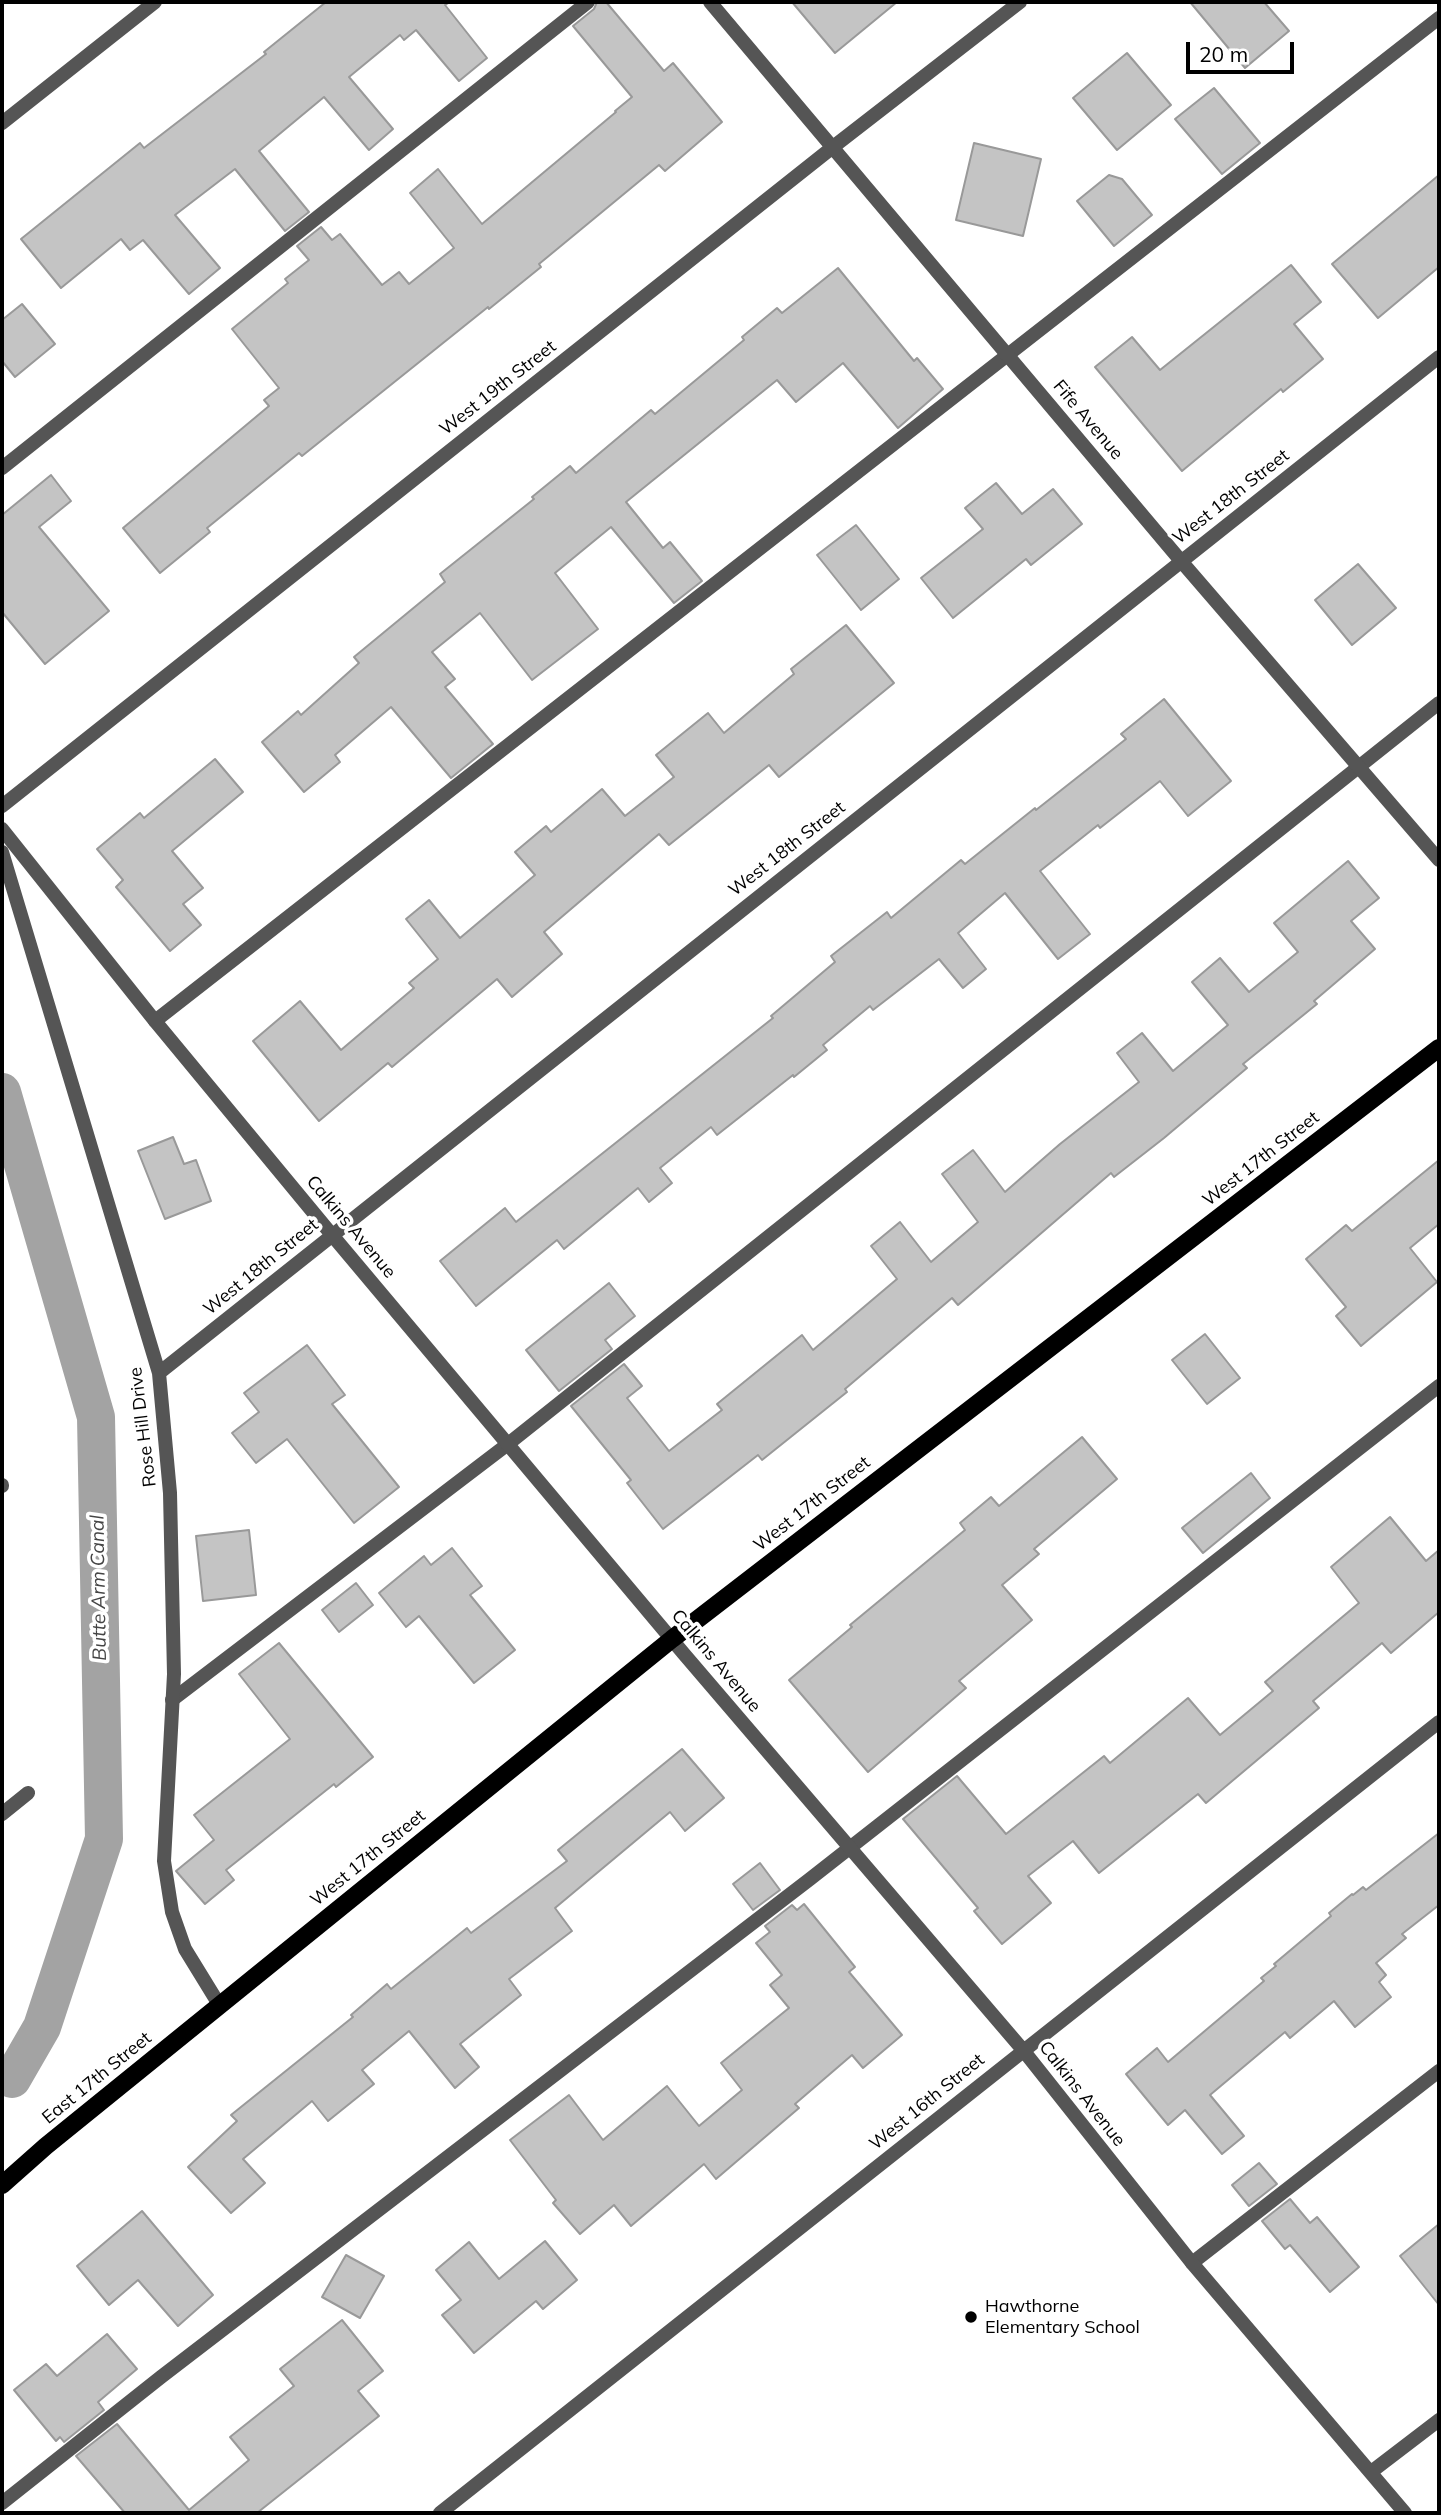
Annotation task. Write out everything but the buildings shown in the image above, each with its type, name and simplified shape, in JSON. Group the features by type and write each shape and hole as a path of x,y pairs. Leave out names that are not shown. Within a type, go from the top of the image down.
{"main road":[{"name":"West 17th Street","path":"220,2006 672,1639 1439,1048"},
{"name":"East 17th Street","path":"2,2185 46,2146 220,2006"}],"street":[{"path":"2,123 155,2"},
{"path":"2,468 588,2"},
{"name":"Fife Avenue","path":"710,2 1181,561 1439,860"},
{"name":"West 19th Street","path":"2,806 833,147 1020,2"},
{"path":"155,1021 1439,18"},
{"name":"West 18th Street","path":"159,1373 1439,357"},
{"path":"172,1700 508,1444 1439,703"},
{"name":"Calkins Avenue","path":"2,829 155,1021 332,1235 1023,2050 1192,2263 1405,2513"},
{"name":"Rose Hill Drive","path":"2,852 159,1373 170,1493 173,1565 174,1674 164,1861 172,1912 185,1950 220,2006"},
{"path":"2,2503 172,2368 850,1848 1439,1386"},
{"name":"West 16th Street","path":"440,2513 1439,1722"},
{"path":"2,1814 28,1793"},
{"path":"1192,2263 1439,2071"},
{"path":"1371,2472 1439,2420"}],"waterway":[{"name":"Butte Arm Canal","path":"2,1092 96,1417 104,1839 42,2027 12,2079"}],"place":[{"name":"Hawthorne Elementary School","path":"971,2317"}]}
